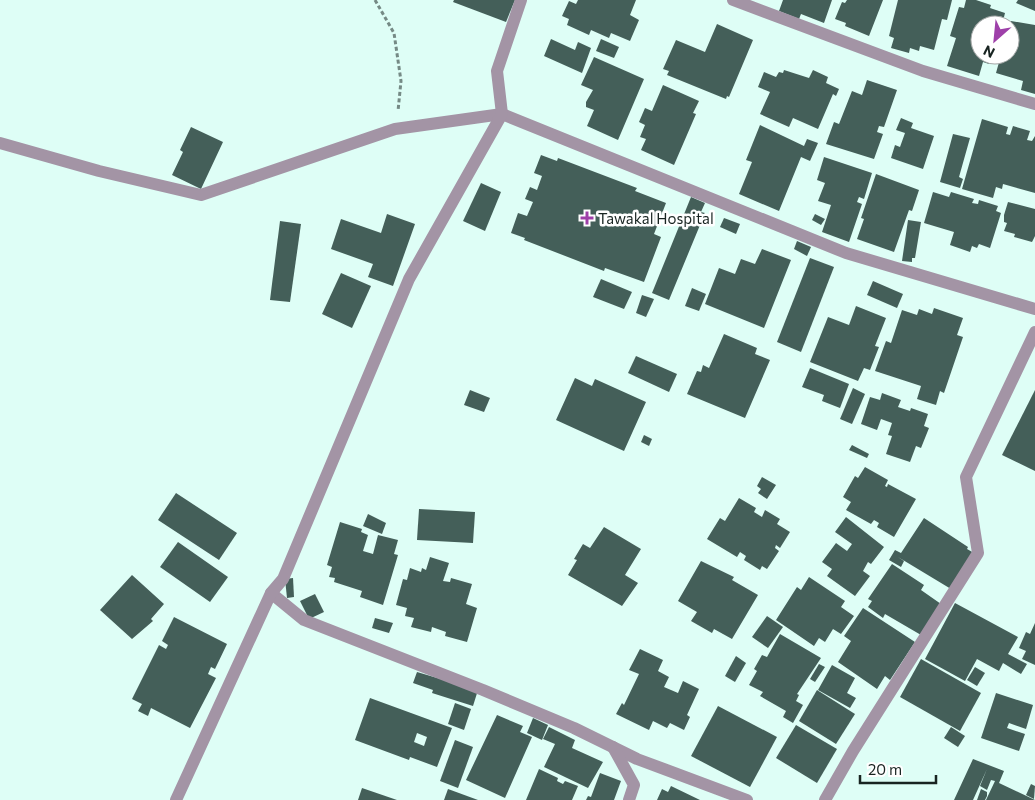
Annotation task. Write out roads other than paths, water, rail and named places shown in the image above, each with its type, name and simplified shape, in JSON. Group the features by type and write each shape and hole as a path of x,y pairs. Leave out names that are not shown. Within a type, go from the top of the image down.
{"street":[{"path":"176,800 271,593 283,579 410,279 502,114 497,71 521,0"},
{"path":"733,0 923,71 1035,104"},
{"path":"0,143 99,171 202,194 395,128 502,114 846,253 1035,309"},
{"path":"825,800 853,751 978,553 966,477 1035,332"},
{"path":"271,593 304,620 483,690 613,747 747,800"},
{"path":"613,747 634,785 629,800"}],"place":[{"name":"Tawakal Hospital","path":"587,218"}]}
